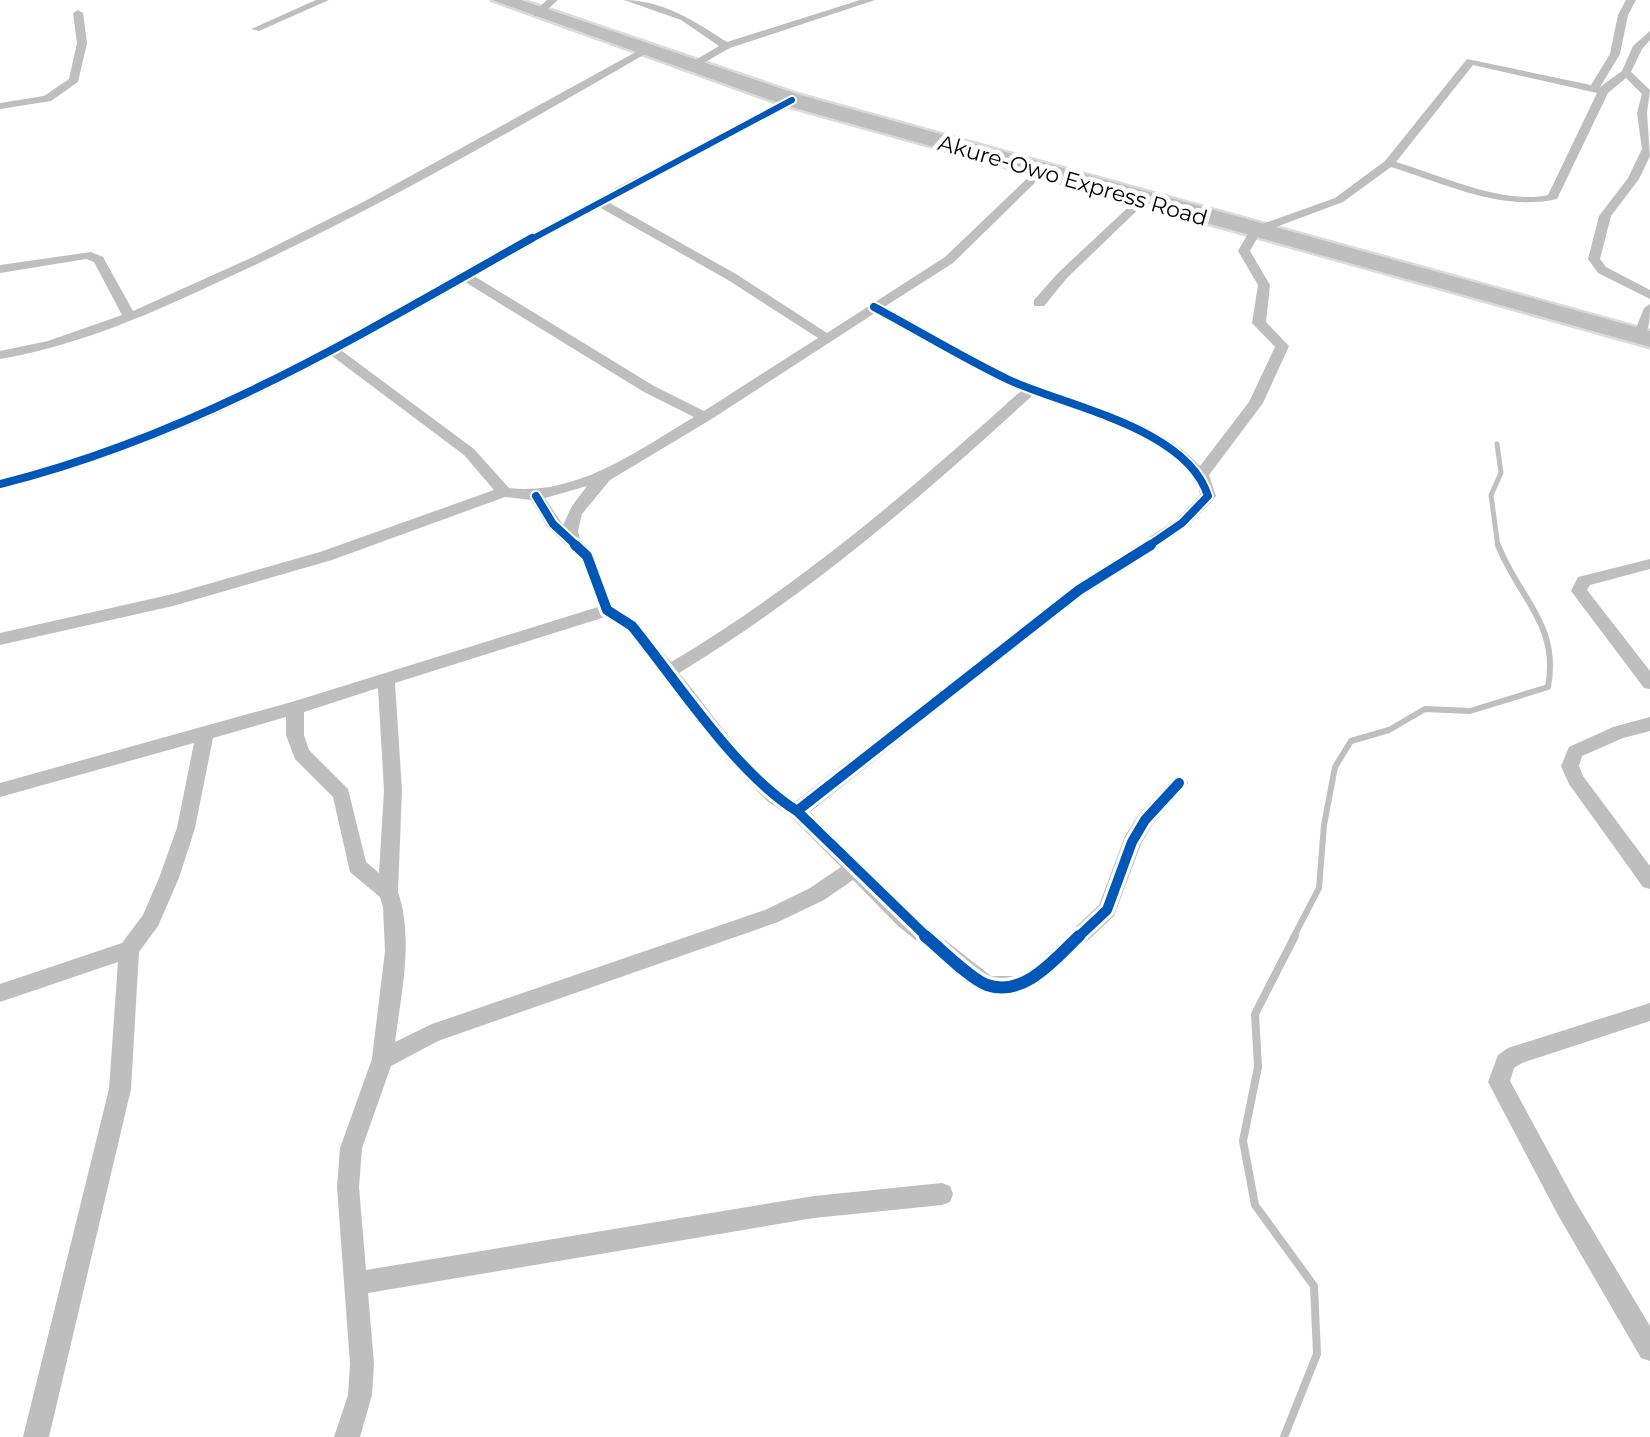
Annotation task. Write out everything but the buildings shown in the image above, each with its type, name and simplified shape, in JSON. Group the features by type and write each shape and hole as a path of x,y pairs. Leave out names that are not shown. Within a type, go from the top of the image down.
{"highway":[{"name":"Akure-Owo Express Road","path":"502,0 545,7 643,51 792,100 1645,338"}],"street":[{"path":"256,29 324,0"},
{"path":"629,0 647,1 684,18 726,46"},
{"path":"1389,163 1516,199 1544,201 1553,197 1615,54 1623,15 1631,0"},
{"path":"691,67 726,46 860,1"},
{"path":"0,106 47,99 74,80 82,43 78,14"},
{"path":"1202,474 1256,403 1282,346 1260,323 1264,284 1244,251 1255,231 1340,200 1389,163 1471,61 1598,90 1626,73 1637,48 1650,34"},
{"path":"0,355 61,343 130,317 343,220 643,51"},
{"path":"1626,73 1648,93 1642,114 1648,149 1633,179 1606,216 1594,259 1602,270 1650,295"},
{"path":"0,484 89,461 151,438 335,352 599,202 792,100"},
{"path":"0,639 173,600 326,556 504,492 536,496 604,476 705,417 949,260 1041,171"},
{"path":"1039,303 1058,277 1115,229 1142,200"},
{"path":"599,202 732,278 828,339"},
{"path":"0,269 88,255 98,260 130,317"},
{"path":"465,276 663,397 705,417"},
{"path":"796,811 882,750 1080,589 1202,505 1208,487 1202,474 1164,445 1094,411 1031,389 874,307"},
{"path":"1645,338 1650,308"},
{"path":"335,352 469,452 504,492"},
{"path":"669,671 730,637 832,562 936,476 1031,389"},
{"path":"572,540 568,530 572,518 604,476"},
{"path":"536,496 553,524 594,568 607,610 632,626 749,772 974,978 1002,988 1020,985 1041,972 1107,910 1132,842 1145,820 1179,783"},
{"path":"1650,564 1584,581 1578,591 1650,683"},
{"path":"0,790 295,708 607,610"},
{"path":"386,680 393,790 388,892"},
{"path":"295,708 296,735 302,754 342,794 357,866 392,900 395,951 383,1059 351,1148 348,1187 358,1283 361,1380 347,1437"},
{"path":"1650,724 1619,732 1575,752 1570,766 1575,779 1650,881"},
{"path":"36,1437 120,1089 130,948 150,920 170,878 186,828 206,734"},
{"path":"383,1059 449,1028 770,916 817,894 852,870"},
{"path":"0,993 130,948"},
{"path":"1650,1012 1516,1055 1506,1062 1498,1082 1650,1349"},
{"path":"358,1283 814,1207 942,1194"}],"waterway":[{"path":"1497,444 1501,473 1491,495 1498,547"},
{"path":"1293,938 1319,888 1324,825 1335,767 1351,741 1389,730 1425,709 1470,711 1548,687 1550,665 1543,629 1498,545"},
{"path":"1284,1437 1317,1354 1314,1286 1255,1205 1243,1141 1258,1067 1255,1014 1295,936"}],"cycle path":[{"path":"0,484 122,449 240,399 792,100"},
{"path":"797,811 1079,590 1182,523 1208,496 1202,477 1163,444 1105,416 1011,380 874,307"},
{"path":"536,496 553,524 587,556 607,610 632,626 749,771 773,796 797,811 905,920 987,985 1020,985 1041,972 1107,910 1132,842 1145,820 1179,783"}]}
